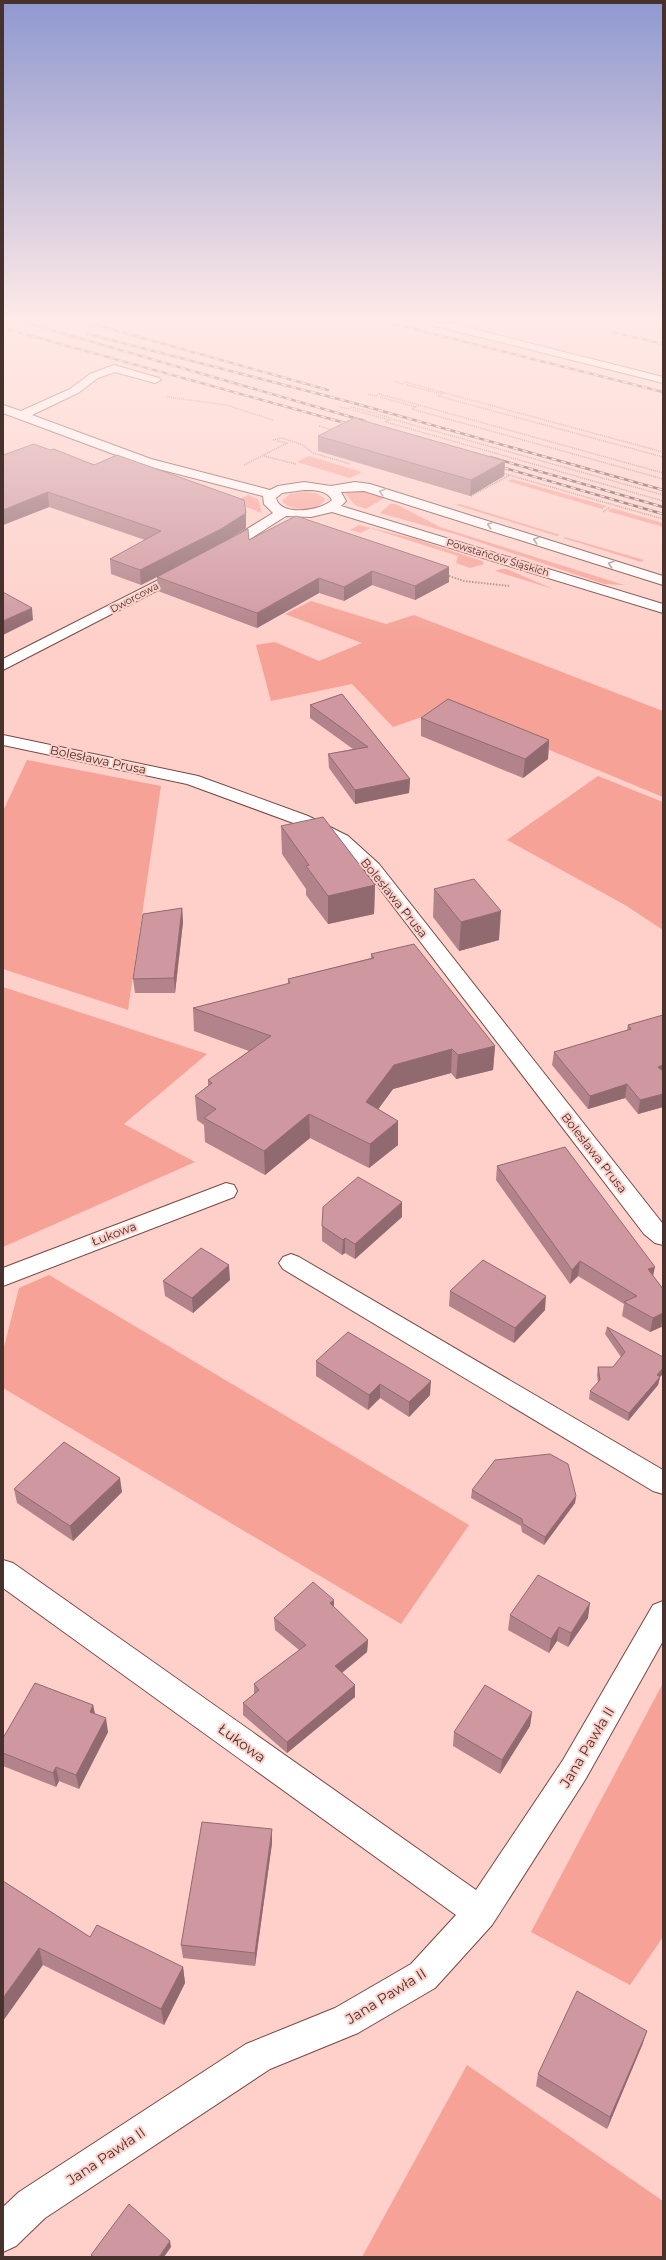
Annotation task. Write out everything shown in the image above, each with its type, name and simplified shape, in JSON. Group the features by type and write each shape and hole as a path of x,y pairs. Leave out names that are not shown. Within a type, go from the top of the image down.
{"street":[{"path":"56,428 147,462 272,494 286,488 304,486 330,490 336,493 339,501 333,508 308,514 283,512 270,505 268,502 272,494"},
{"path":"330,490 351,486 365,487 419,504 446,523 646,582 663,594"},
{"name":"Powstańców Śląskich","path":"333,508 508,560 663,609"},
{"path":"213,555 267,524 283,512"},
{"name":"Dworcowa","path":"3,665 200,562"},
{"path":"619,596 632,594 646,582 663,581"},
{"name":"Bolesława Prusa","path":"3,740 192,780 302,820 342,840 372,868 652,1228 663,1237"},
{"name":"Łukowa","path":"3,1277 226,1191"},
{"path":"291,1263 663,1483"},
{"name":"Łukowa","path":"3,1572 480,1913"},
{"name":"Jana Pawła II","path":"3,2233 32,2205 258,2056 346,2022 423,1976 480,1913 574,1770 663,1614"}],"path":[{"path":"325,428 336,432"},
{"path":"408,428 663,501"},
{"path":"429,428 663,495"},
{"path":"482,428 663,479"},
{"path":"503,428 663,473"},
{"path":"558,428 663,457"},
{"path":"576,428 663,452"},
{"path":"277,441 282,438"},
{"path":"240,467 287,443 273,440"},
{"path":"495,471 663,519"},
{"path":"603,512 610,507"},
{"path":"442,574 464,581 516,587"}],"shaded area":[{"path":"309,456 362,472 350,478 297,462"},
{"path":"512,479 607,506 602,509 507,481"},
{"path":"343,491 365,492 386,497 366,509 355,505"},
{"path":"302,492 316,493 325,500 316,507 304,509 291,507 282,501 290,494"},
{"path":"248,495 258,499 262,513 233,502"},
{"path":"390,504 396,504 440,527 624,585 604,584 458,535 380,513"},
{"path":"459,504 560,535 557,536 456,505"},
{"path":"612,508 663,523 663,527 607,511"},
{"path":"359,525 416,539 482,561 484,564 470,568 456,563 458,556 370,528 361,533 350,530"},
{"path":"565,537 644,560 641,562 563,538"},
{"path":"507,569 553,589 495,571"},
{"path":"311,601 386,624 414,615 663,711 663,797 448,708 393,727 352,684 271,701 256,645 275,642 319,661 362,643 285,614"},
{"path":"27,760 161,786 128,1010 3,969 3,811"},
{"path":"598,776 663,802 663,930 625,905 507,840"},
{"path":"3,987 207,1054 124,1124 195,1162 3,1247"},
{"path":"49,1275 469,1525 401,1624 3,1388 3,1351 19,1288"},
{"path":"663,1683 663,1937 630,1985 531,1932"},
{"path":"467,2065 663,2201 663,2257 362,2257"}],"building":[{"path":"333,428 391,428 505,461 471,480 318,436"},
{"path":"34,444 50,450 54,449 94,465 117,455 244,500 246,513 221,529 140,570 110,559 161,531 48,492 3,510 3,455"},
{"path":"296,516 449,567 415,586 372,571 344,587 319,578 257,613 157,577 248,529 249,540"},
{"path":"3,592 32,608 3,621"},
{"path":"342,694 410,779 355,790 328,754 368,747 310,705"},
{"path":"448,699 549,740 525,759 421,718"},
{"path":"323,817 375,885 328,896 306,866 309,865 281,826"},
{"path":"474,879 501,911 461,922 434,889"},
{"path":"182,908 174,978 133,979 143,914"},
{"path":"414,944 495,1046 458,1055 452,1049 394,1065 366,1102 398,1121 370,1144 309,1114 264,1151 204,1118 216,1109 195,1096 212,1083 208,1080 271,1036 193,1008 290,983 288,979 374,958 371,954"},
{"path":"663,1015 663,1065 658,1067 663,1071 663,1094 640,1100 627,1084 590,1096 554,1052 631,1029 628,1025"},
{"path":"565,1147 655,1267 648,1269 663,1289 663,1313 653,1318 624,1302 637,1296 580,1261 572,1270 497,1166"},
{"path":"358,1177 402,1202 355,1244 345,1238 343,1240 322,1226 323,1207"},
{"path":"201,1248 229,1265 192,1298 163,1281"},
{"path":"483,1260 546,1296 515,1328 450,1291"},
{"path":"607,1327 663,1357 663,1368 657,1375 660,1377 629,1413 590,1391 600,1380 598,1367 613,1367 625,1352"},
{"path":"348,1332 431,1381 409,1402 380,1384 369,1395 316,1361"},
{"path":"64,1442 120,1478 70,1526 14,1489"},
{"path":"550,1454 568,1464 576,1496 545,1537 523,1524 522,1519 472,1490 495,1460"},
{"path":"538,1575 590,1603 571,1633 559,1627 551,1639 510,1615"},
{"path":"313,1582 334,1600 330,1603 368,1640 335,1666 355,1685 287,1742 243,1703 259,1690 254,1684 306,1645 274,1618"},
{"path":"35,1683 93,1705 90,1712 106,1718 76,1775 56,1767 53,1773 3,1753 3,1738"},
{"path":"485,1685 532,1712 502,1760 454,1732"},
{"path":"202,1822 272,1829 255,1953 181,1945"},
{"path":"3,1881 90,1937 97,1925 183,1967 161,2009 39,1948 3,1998"},
{"path":"577,1991 647,2031 610,2117 538,2074"},
{"path":"129,2204 170,2241 159,2257 94,2257 91,2255"}],"railway":[{"path":"444,428 663,490"},
{"path":"490,457 663,507"},
{"path":"494,465 663,514"}]}
